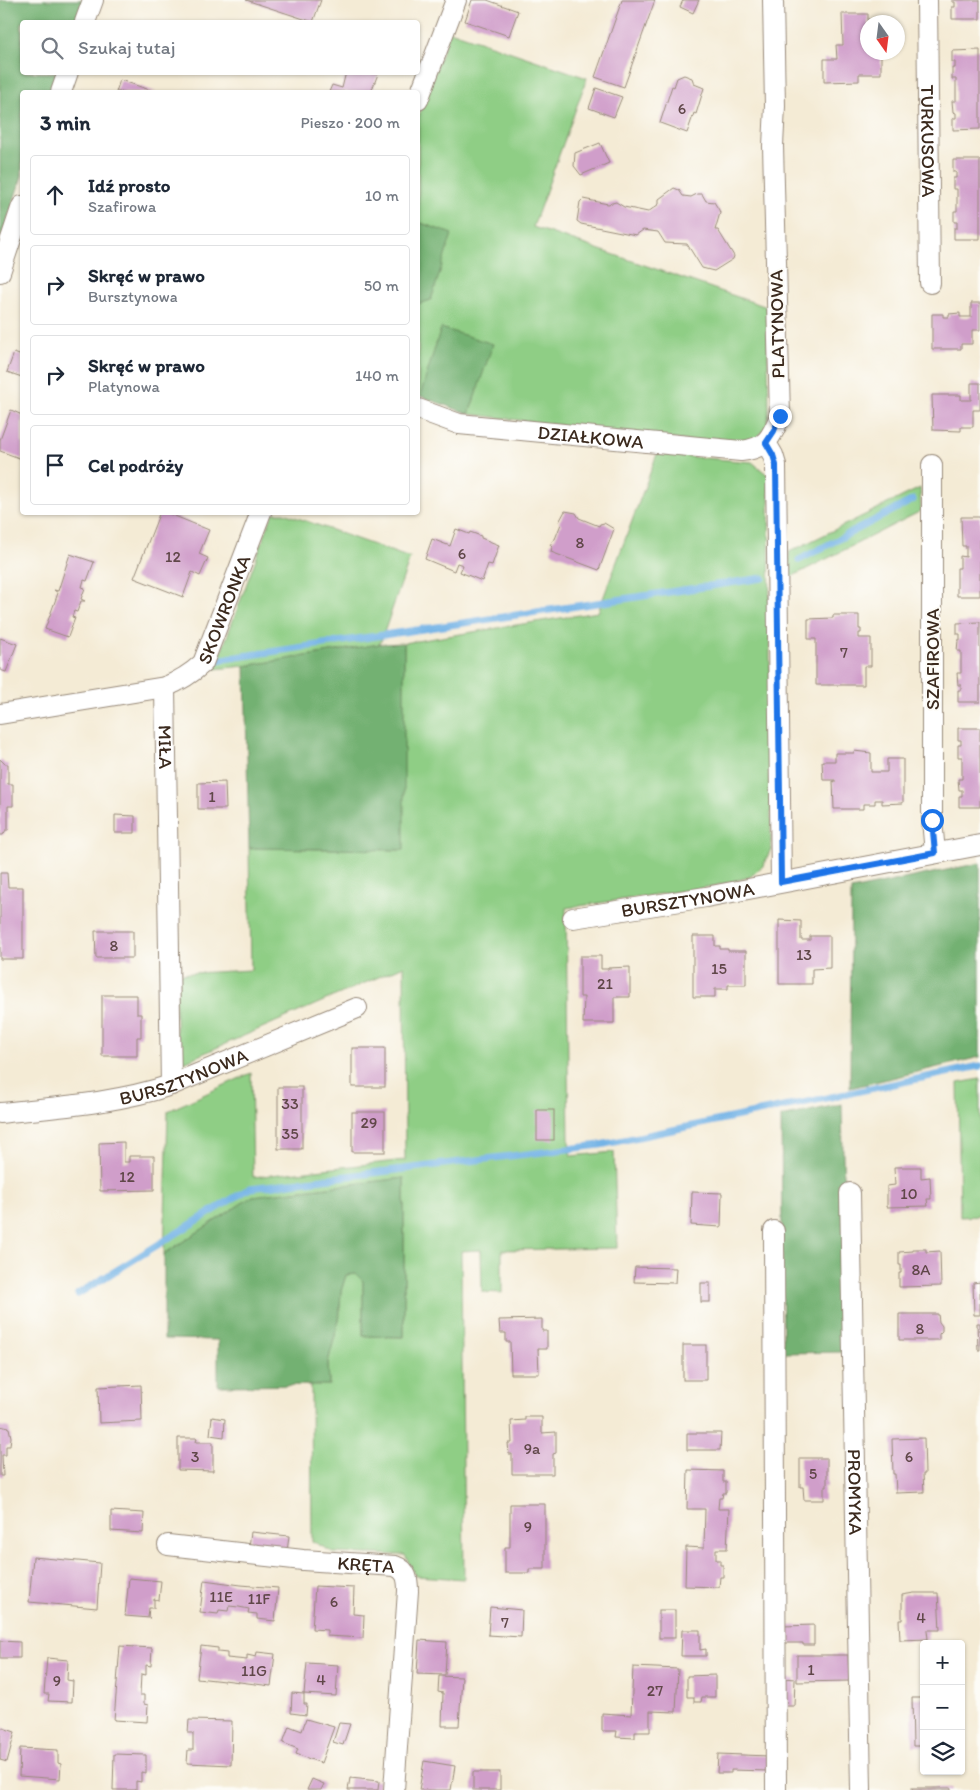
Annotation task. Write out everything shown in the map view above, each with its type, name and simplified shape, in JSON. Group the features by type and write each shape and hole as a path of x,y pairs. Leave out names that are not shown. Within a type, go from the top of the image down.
{"street":[{"path":"86,20 93,0"},
{"path":"420,95 456,0"},
{"name":"PLATYNOWA","path":"766,443 774,431 780,416 773,146 775,106 773,0"},
{"name":"TURKUSOWA","path":"927,0 930,283"},
{"path":"62,90 67,75"},
{"path":"0,272 20,212"},
{"name":"DZIAŁKOWA","path":"420,410 459,424 741,451 755,449 766,443"},
{"path":"766,443 776,465 781,882"},
{"name":"SZAFIROWA","path":"932,465 932,820 935,853"},
{"name":"SKOWRONKA","path":"165,687 183,680 203,663 260,515"},
{"path":"0,714 165,687"},
{"name":"MIŁA","path":"165,687 171,1085"},
{"name":"BURSZTYNOWA","path":"573,918 706,897 980,845"},
{"name":"BURSZTYNOWA","path":"0,1113 115,1098 153,1091 357,1008"},
{"name":"PROMYKA","path":"850,1193 861,1790"},
{"path":"774,1231 776,1790"},
{"name":"KRĘTA","path":"168,1545 303,1560 395,1566 404,1571 407,1577 408,1591 394,1790"}],"green space":[{"path":"0,0 83,0 76,20 20,20 20,75 57,75 52,90 20,90 20,182 0,242"},
{"path":"450,31 587,78 533,227 767,307 769,411 767,427 754,441 737,447 469,414 492,344 420,396 420,303 431,300 451,234 420,223 420,113"},
{"path":"420,223 452,234 431,300 420,303"},
{"path":"441,328 493,344 469,414 420,396"},
{"path":"657,454 752,462 769,476 771,849 763,866 750,877 714,886 566,908 569,1142 571,1156 614,1152 617,1248 502,1250 502,1293 482,1292 481,1250 461,1251 464,1579 415,1576 405,1555 334,1553 312,1541 311,1384 329,1385 328,1362 339,1320 341,1291 346,1275 356,1274 363,1281 363,1336 404,1337 404,1178 253,1196 164,1254 168,1111 251,1073 253,1177 405,1160 404,966 177,1065 175,974 251,970 249,848 403,850 404,643 598,612"},
{"path":"920,488 921,511 789,578 789,552"},
{"path":"272,515 290,515 410,558 380,644 245,666 215,669"},
{"path":"404,643 404,850 249,848 245,666 380,644"},
{"path":"980,863 980,1057 850,1088 851,890"},
{"path":"980,1079 980,1216 960,1217 958,1083"},
{"path":"842,1104 847,1352 783,1353 781,1117"},
{"path":"404,1178 404,1337 363,1336 363,1281 356,1274 346,1275 341,1291 339,1320 328,1362 329,1385 218,1386 218,1340 164,1339 164,1254 253,1196"}],"building":[{"path":"246,0 321,0 314,20 307,20"},
{"path":"472,0 487,0 518,11 509,36 465,21"},
{"path":"622,0 655,0 624,87 595,77"},
{"path":"683,0 699,0 693,13 680,7"},
{"path":"952,0 980,0 980,19 952,19 952,7 955,7 955,2 952,2"},
{"path":"842,14 868,14 860,15 860,60 881,60 881,74 859,74 859,81 824,82 824,59 837,59 836,45 843,45"},
{"path":"980,50 980,129 953,130 953,118 956,118 956,113 953,112 952,101 956,101 956,79 952,79 952,68 955,68 955,62 952,62 952,51"},
{"path":"345,75 378,75 372,90 330,90 332,85 342,88"},
{"path":"684,75 692,78 694,84 704,88 696,114 694,113 687,133 660,123 672,86 674,87 677,78"},
{"path":"120,80 150,90 117,90"},
{"path":"596,88 622,97 614,117 589,108"},
{"path":"600,143 609,163 581,175 574,166 575,153"},
{"path":"953,160 980,160 980,239 954,239 954,228 957,228 957,222 954,222 954,211 957,211 957,189 953,189 953,178 956,178 956,172 953,172"},
{"path":"674,188 679,190 683,196 691,197 702,194 706,201 714,202 720,213 715,230 718,230 734,256 733,259 714,271 702,268 687,244 665,243 658,232 643,230 636,235 581,224 577,221 580,202 583,199 608,204 616,202 624,207 648,212 659,204 659,199"},
{"path":"971,303 980,303 980,330 972,330 972,344 961,344 961,349 932,349 932,314 943,314 943,317 949,317 949,314 960,313 960,317 971,317"},
{"path":"14,353 20,355 20,376 7,372"},
{"path":"971,383 980,383 980,410 973,410 973,427 961,427 961,431 933,430 932,395 961,395 961,400 971,400"},
{"path":"11,410 20,414 20,458 0,451 0,440"},
{"path":"565,511 576,513 579,518 599,526 604,523 614,529 599,570 551,552 552,547 550,545 555,539 561,524 559,522"},
{"path":"159,515 172,515 209,530 199,554 208,558 200,576 192,572 183,597 134,578"},
{"path":"961,517 980,517 980,596 957,596 957,568 960,568 960,556 966,557 966,546 962,546"},
{"path":"456,529 481,536 481,538 499,545 492,565 488,564 482,581 460,572 463,565 457,563 454,571 425,559 432,539 450,546"},
{"path":"70,554 94,562 87,581 84,580 82,587 85,588 81,599 85,601 81,601 77,612 74,611 72,617 75,618 68,637 45,629 58,593 54,590 58,591"},
{"path":"833,615 859,615 859,629 861,629 861,633 859,633 859,638 871,638 871,666 864,666 864,685 816,685 816,639 808,639 808,619 833,618"},
{"path":"980,622 980,702 958,702 958,690 961,690 961,685 958,685 957,673 961,673 961,651 957,651 960,634 957,634 957,623"},
{"path":"0,638 17,644 6,672 0,670"},
{"path":"958,728 980,728 980,807 959,807 959,796 962,796 962,790 959,790 958,779 962,779 962,757 958,757 958,745 961,745 961,740 958,740"},
{"path":"854,751 871,753 871,772 887,772 887,759 903,759 903,803 882,804 882,800 875,800 875,804 863,804 863,809 834,809 833,781 835,782 835,780 823,780 822,761 835,761 835,753 854,753"},
{"path":"0,759 5,764 8,764 8,784 13,784 13,806 8,806 8,830 3,835 0,835"},
{"path":"225,782 226,809 198,809 198,783"},
{"path":"115,815 135,816 135,833 115,833"},
{"path":"0,873 7,873 8,887 23,887 23,959 0,959"},
{"path":"779,920 801,921 801,940 810,940 810,936 830,936 830,968 812,969 812,984 779,984"},
{"path":"95,931 133,931 133,958 96,958"},
{"path":"693,936 715,936 715,946 720,946 720,949 746,951 746,985 728,985 728,989 715,989 715,997 693,997"},
{"path":"580,956 601,956 601,969 630,967 630,997 614,997 614,1023 583,1023 584,997 580,997"},
{"path":"102,995 137,995 137,1014 141,1014 141,1037 137,1037 137,1056 102,1056"},
{"path":"352,1048 385,1048 385,1087 352,1087"},
{"path":"278,1087 302,1087 302,1149 278,1149"},
{"path":"537,1110 554,1110 554,1140 537,1140"},
{"path":"352,1112 385,1112 385,1152 352,1152"},
{"path":"124,1142 124,1162 129,1162 129,1156 154,1156 154,1190 100,1191 99,1143"},
{"path":"894,1167 921,1167 921,1178 930,1177 931,1199 927,1199 928,1206 887,1207 887,1186 895,1185"},
{"path":"692,1192 722,1193 721,1227 691,1225"},
{"path":"913,1249 926,1249 926,1252 940,1251 941,1286 899,1287 901,1265 899,1265 899,1252 913,1251"},
{"path":"635,1267 676,1268 675,1283 634,1282"},
{"path":"980,1282 980,1315 974,1315 973,1283"},
{"path":"701,1283 710,1283 710,1302 701,1302"},
{"path":"899,1314 938,1314 939,1322 942,1326 939,1340 899,1340"},
{"path":"542,1319 542,1331 547,1331 547,1349 538,1349 539,1374 511,1374 510,1342 506,1342 506,1333 500,1333 499,1320"},
{"path":"977,1323 980,1323 980,1350 978,1350"},
{"path":"683,1345 706,1345 706,1380 683,1380"},
{"path":"141,1385 142,1421 99,1423 98,1387"},
{"path":"212,1417 225,1419 224,1437 210,1435"},
{"path":"525,1417 542,1417 542,1433 556,1432 553,1474 512,1474 512,1454 509,1454 508,1443 512,1443 511,1421 525,1420"},
{"path":"0,1426 9,1428 11,1437 10,1446 6,1446 6,1455 2,1455 3,1476 0,1476"},
{"path":"687,1433 721,1433 720,1450 687,1450"},
{"path":"178,1438 197,1438 196,1442 213,1442 213,1471 178,1470"},
{"path":"924,1438 924,1492 896,1493 895,1474 893,1474 892,1439"},
{"path":"800,1458 827,1458 827,1487 824,1487 824,1500 804,1500 803,1487 800,1487"},
{"path":"688,1470 723,1471 723,1482 726,1482 726,1493 723,1493 722,1498 719,1498 718,1509 729,1509 727,1549 716,1549 716,1560 720,1560 720,1565 723,1565 723,1577 720,1577 719,1587 685,1586 686,1547 704,1548 705,1509 687,1509"},
{"path":"510,1504 545,1504 545,1569 529,1569 529,1573 505,1573 505,1547 510,1547"},
{"path":"111,1511 144,1513 143,1533 111,1531"},
{"path":"251,1532 289,1536 287,1552 249,1547"},
{"path":"33,1557 100,1563 97,1608 29,1602"},
{"path":"129,1578 161,1581 159,1600 154,1599 154,1608 149,1608 148,1617 150,1618 125,1616"},
{"path":"204,1580 278,1588 275,1621 257,1619 257,1614 248,1613 249,1609 239,1607 229,1606 228,1611 219,1610 218,1614 200,1612"},
{"path":"315,1586 354,1588 353,1614 364,1615 363,1638 327,1636 327,1630 312,1629"},
{"path":"938,1593 940,1630 927,1630 928,1639 900,1640 899,1620 902,1620 902,1595"},
{"path":"490,1607 522,1610 521,1637 488,1635"},
{"path":"659,1610 675,1610 675,1638 659,1638"},
{"path":"814,1625 814,1645 783,1643 783,1626"},
{"path":"682,1630 700,1630 700,1650 706,1649 706,1656 681,1656"},
{"path":"419,1640 447,1642 445,1675 417,1674"},
{"path":"0,1641 20,1642 20,1658 0,1658"},
{"path":"120,1646 152,1648 151,1666 146,1665 146,1675 141,1674 140,1695 144,1695 144,1704 148,1705 147,1722 114,1720"},
{"path":"201,1646 218,1648 218,1652 227,1653 227,1658 247,1660 247,1655 256,1657 257,1652 275,1654 271,1686 197,1678"},
{"path":"797,1655 848,1655 849,1681 797,1682"},
{"path":"47,1658 68,1660 67,1680 73,1681 72,1702 48,1701 49,1694 44,1694"},
{"path":"307,1663 338,1665 336,1696 304,1694"},
{"path":"633,1667 678,1669 676,1712 650,1711 650,1732 635,1732 635,1738 616,1737 617,1731 602,1731 602,1713 631,1715"},
{"path":"715,1675 715,1697 702,1697 701,1702 694,1702 694,1697 687,1697 687,1676"},
{"path":"439,1676 462,1677 459,1726 442,1726 443,1693 438,1692"},
{"path":"783,1678 795,1679 794,1706 782,1706"},
{"path":"292,1693 304,1694 304,1704 307,1704 306,1715 291,1713"},
{"path":"912,1698 920,1698 920,1746 913,1746"},
{"path":"306,1719 334,1727 321,1763 296,1754 298,1749 283,1743 289,1726 302,1731"},
{"path":"189,1720 232,1721 231,1765 187,1763 188,1750 193,1750 193,1733 188,1733"},
{"path":"339,1723 350,1724 343,1745 333,1742"},
{"path":"0,1727 15,1732 7,1762 0,1760"},
{"path":"20,1748 58,1750 58,1763 61,1764 60,1779 19,1776"},
{"path":"114,1754 146,1755 146,1773 141,1772 141,1782 136,1781 136,1790 113,1790"},
{"path":"718,1754 769,1756 769,1771 731,1770 731,1773 717,1773"},
{"path":"424,1761 455,1766 451,1790 419,1790"},
{"path":"473,1772 500,1772 500,1790 473,1790"},
{"path":"350,1778 379,1781 378,1790 348,1790"},
{"path":"312,1779 324,1784 321,1790 307,1790"},
{"path":"912,1788 951,1788 951,1790 912,1790"}],"waterway":[{"path":"799,560 913,500"},
{"path":"217,660 763,578"},
{"path":"78,1294 250,1188 600,1145 980,1066"}],"route":[{"path":"780,416 774,431 766,443 776,465 781,882 935,853 932,820"}]}
